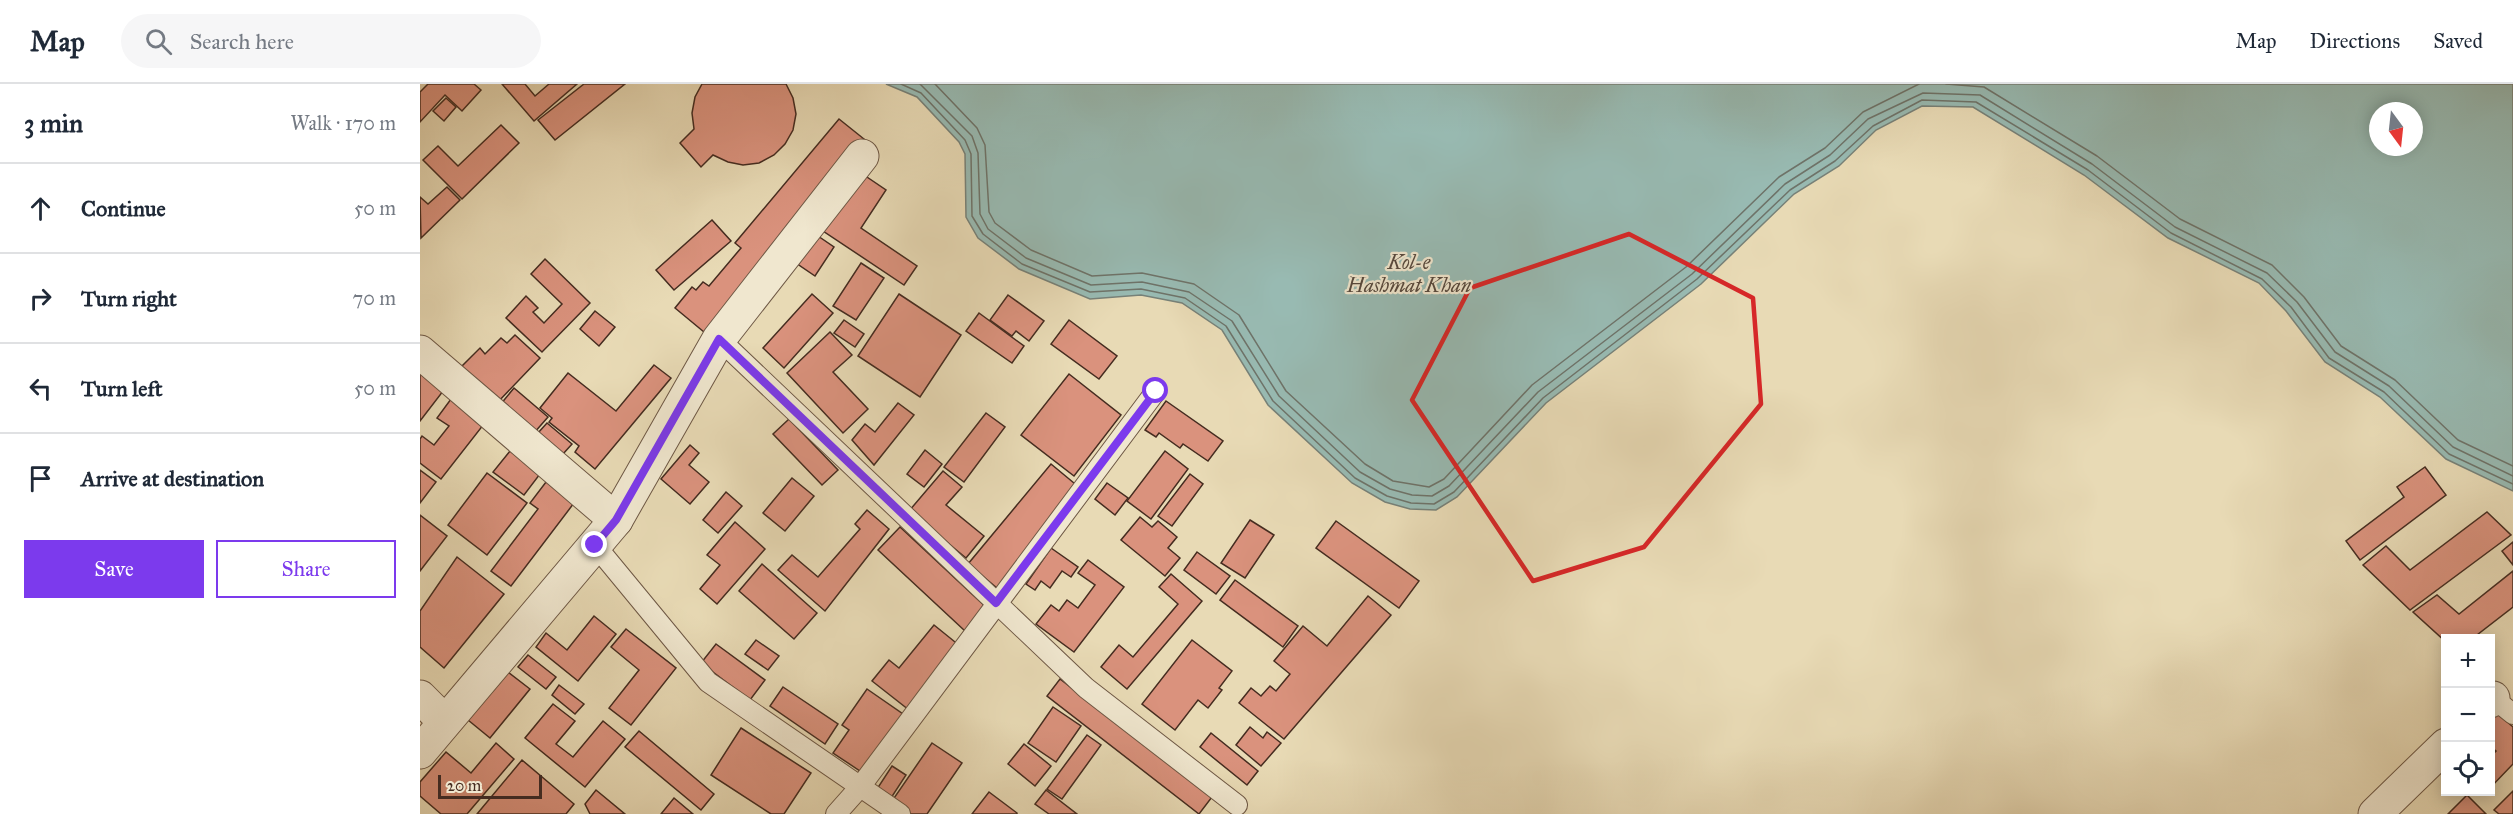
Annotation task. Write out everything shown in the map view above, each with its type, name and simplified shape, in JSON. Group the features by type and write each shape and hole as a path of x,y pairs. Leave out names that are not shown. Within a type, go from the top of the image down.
{"street":[{"path":"420,753 444,721 616,520 719,339 862,156"},
{"path":"420,352 616,520"},
{"path":"420,697 444,721"},
{"path":"2375,814 2441,749"}],"lane":[{"path":"719,339 1086,688 1237,804"},
{"path":"836,814 860,787 1156,391"},
{"path":"595,545 708,682 900,814"}],"highlighted area":[{"path":"1629,234 1753,298 1761,404 1644,547 1533,581 1412,400 1470,288"}],"water":[{"name":"Kol-e Hashmat Khan","path":"886,84 2513,84 2513,491 2446,459 2380,397 2325,362 2286,311 2259,283 2168,238 2084,175 1973,107 1922,106 1876,130 1839,166 1794,194 1701,284 1546,403 1457,497 1436,510 1410,509 1385,502 1352,483 1268,405 1222,330 1182,303 1141,295 1090,299 1019,269 978,238 966,217 965,154 959,142 917,97"}],"building":[{"path":"428,84 474,84 481,90 462,111 445,95 420,122 420,92"},
{"path":"502,84 525,84 535,96 549,84 577,84 534,121"},
{"path":"584,84 625,84 555,140 538,120"},
{"path":"702,84 786,84 793,98 796,114 793,130 785,144 774,155 759,163 743,165 728,162 713,155 701,167 680,143 694,129 692,113 695,97"},
{"path":"446,98 456,107 444,121 433,111"},
{"path":"839,119 864,139 704,332 675,308 692,287 696,290 703,282 709,286 741,248 735,243"},
{"path":"501,125 519,143 462,199 423,160 438,146 458,166"},
{"path":"861,173 886,190 861,228 917,266 904,285 823,231"},
{"path":"447,187 460,200 421,238 420,197 428,204"},
{"path":"712,220 731,241 674,290 656,270"},
{"path":"815,234 834,247 815,276 796,263"},
{"path":"545,259 590,303 542,352 506,318 526,296 538,308 533,312 544,323 562,304 531,274"},
{"path":"861,263 884,278 856,320 833,306"},
{"path":"812,294 833,313 784,368 763,348"},
{"path":"899,294 961,335 920,397 858,356"},
{"path":"1008,295 1044,321 1029,341 1016,331 1012,336 990,320"},
{"path":"595,311 615,327 599,346 580,329"},
{"path":"979,313 1024,346 1012,363 966,331"},
{"path":"844,320 864,334 855,347 834,333"},
{"path":"1069,320 1117,356 1099,379 1051,344"},
{"path":"830,332 852,355 833,372 868,409 843,433 787,373"},
{"path":"515,335 540,358 497,403 460,368 480,348 485,354 501,338 507,343"},
{"path":"654,365 671,378 595,469 575,452 579,446 549,422 552,418 540,408 568,373 616,411"},
{"path":"425,369 447,386 420,421 420,375"},
{"path":"1069,374 1121,415 1074,476 1021,435"},
{"path":"514,388 548,417 534,433 500,405"},
{"path":"451,399 484,424 441,479 420,463 420,439 422,436 434,445 449,426 437,418"},
{"path":"1166,401 1223,441 1208,461 1183,444 1180,448 1159,433 1156,437 1145,430"},
{"path":"898,403 914,415 874,465 852,440 865,424 875,432"},
{"path":"986,413 1005,427 964,482 944,467"},
{"path":"789,419 838,470 822,485 773,434"},
{"path":"547,423 572,444 563,454 538,433"},
{"path":"690,445 699,453 689,465 709,482 690,504 661,479"},
{"path":"925,450 942,464 924,487 907,474"},
{"path":"510,451 540,474 524,495 493,472"},
{"path":"1165,451 1188,469 1151,519 1127,501"},
{"path":"1051,464 1080,488 997,588 968,564"},
{"path":"2425,467 2446,495 2360,560 2346,541 2404,497 2397,487"},
{"path":"420,470 436,482 420,503"},
{"path":"943,471 962,487 946,505 984,536 966,558 909,511"},
{"path":"487,473 527,503 487,555 448,525"},
{"path":"1190,474 1203,484 1172,526 1158,516"},
{"path":"792,478 814,496 785,531 763,513"},
{"path":"546,482 574,503 511,586 491,571 538,509 530,503"},
{"path":"1107,483 1128,498 1115,515 1095,499"},
{"path":"726,492 742,506 718,533 703,520"},
{"path":"867,510 889,529 825,611 778,570 792,555 818,577 860,529 855,524"},
{"path":"2487,512 2511,535 2410,610 2363,565 2386,546 2410,570"},
{"path":"420,515 447,536 420,571"},
{"path":"1140,517 1152,527 1158,521 1177,537 1168,548 1180,558 1165,576 1121,540"},
{"path":"1250,520 1274,535 1245,578 1221,563"},
{"path":"1336,521 1419,581 1399,608 1316,548"},
{"path":"735,522 765,549 717,604 700,589 720,565 707,555"},
{"path":"900,527 987,608 965,631 878,550"},
{"path":"2513,542 2513,565 2502,551"},
{"path":"1051,548 1078,567 1071,577 1062,571 1050,588 1041,581 1035,590 1026,584"},
{"path":"1197,552 1230,576 1216,594 1184,570"},
{"path":"457,557 504,594 444,668 420,647 420,611"},
{"path":"1088,560 1124,587 1074,652 1036,624 1051,605 1059,611 1067,600 1078,608 1095,585 1078,573"},
{"path":"762,564 817,613 794,639 739,591"},
{"path":"2513,571 2513,607 2478,634 2441,634 2441,637 2413,612 2437,595 2459,614"},
{"path":"1171,574 1202,601 1127,689 1101,667 1119,645 1133,657 1178,604 1159,587"},
{"path":"1235,580 1298,626 1283,647 1220,600"},
{"path":"1368,596 1391,615 1284,739 1239,703 1251,688 1261,696 1270,686 1276,691 1290,674 1274,661 1303,626 1327,646"},
{"path":"594,616 616,634 578,681 536,647 546,633 567,650"},
{"path":"934,625 960,646 909,710 872,681 889,660 899,668"},
{"path":"626,629 676,668 631,725 609,708 639,670 611,647"},
{"path":"756,640 779,656 768,670 745,654"},
{"path":"1192,640 1232,671 1219,688 1222,690 1208,708 1198,700 1175,730 1142,704"},
{"path":"716,644 765,680 750,700 701,663"},
{"path":"528,655 556,677 546,689 518,667"},
{"path":"508,672 530,689 490,738 468,720"},
{"path":"1060,679 1212,797 1199,814 1047,696"},
{"path":"559,685 584,704 575,714 552,695"},
{"path":"783,687 838,724 825,744 770,706"},
{"path":"867,689 903,714 863,773 833,753 849,730 842,725"},
{"path":"553,704 575,721 556,744 573,757 603,721 625,739 585,787 525,738"},
{"path":"1053,707 1081,726 1056,762 1028,743"},
{"path":"2497,713 2513,727 2513,764 2495,783 2496,751 2495,715"},
{"path":"1250,727 1263,738 1267,732 1281,743 1261,766 1236,745"},
{"path":"741,728 811,773 784,814 771,814 711,775"},
{"path":"639,731 714,794 701,810 625,747"},
{"path":"1211,733 1258,771 1247,785 1200,747"},
{"path":"1087,735 1101,745 1062,799 1047,789"},
{"path":"496,743 514,759 467,814 441,814 420,796 420,782 446,752 471,773"},
{"path":"932,743 962,763 927,814 911,814 892,801"},
{"path":"1024,744 1051,766 1035,786 1008,764"},
{"path":"522,760 574,804 566,814 477,814"},
{"path":"892,766 906,775 891,798 877,789"},
{"path":"596,790 625,814 590,814 585,804"},
{"path":"1046,790 1077,814 1049,814 1035,804"},
{"path":"2513,791 2513,814 2499,814 2494,810"},
{"path":"989,792 1017,813 1017,814 972,814"},
{"path":"2468,796 2486,814 2448,814"},
{"path":"674,798 693,814 661,814"}],"route":[{"path":"595,545 616,520 719,339 881,496 996,603 1156,391"}]}
